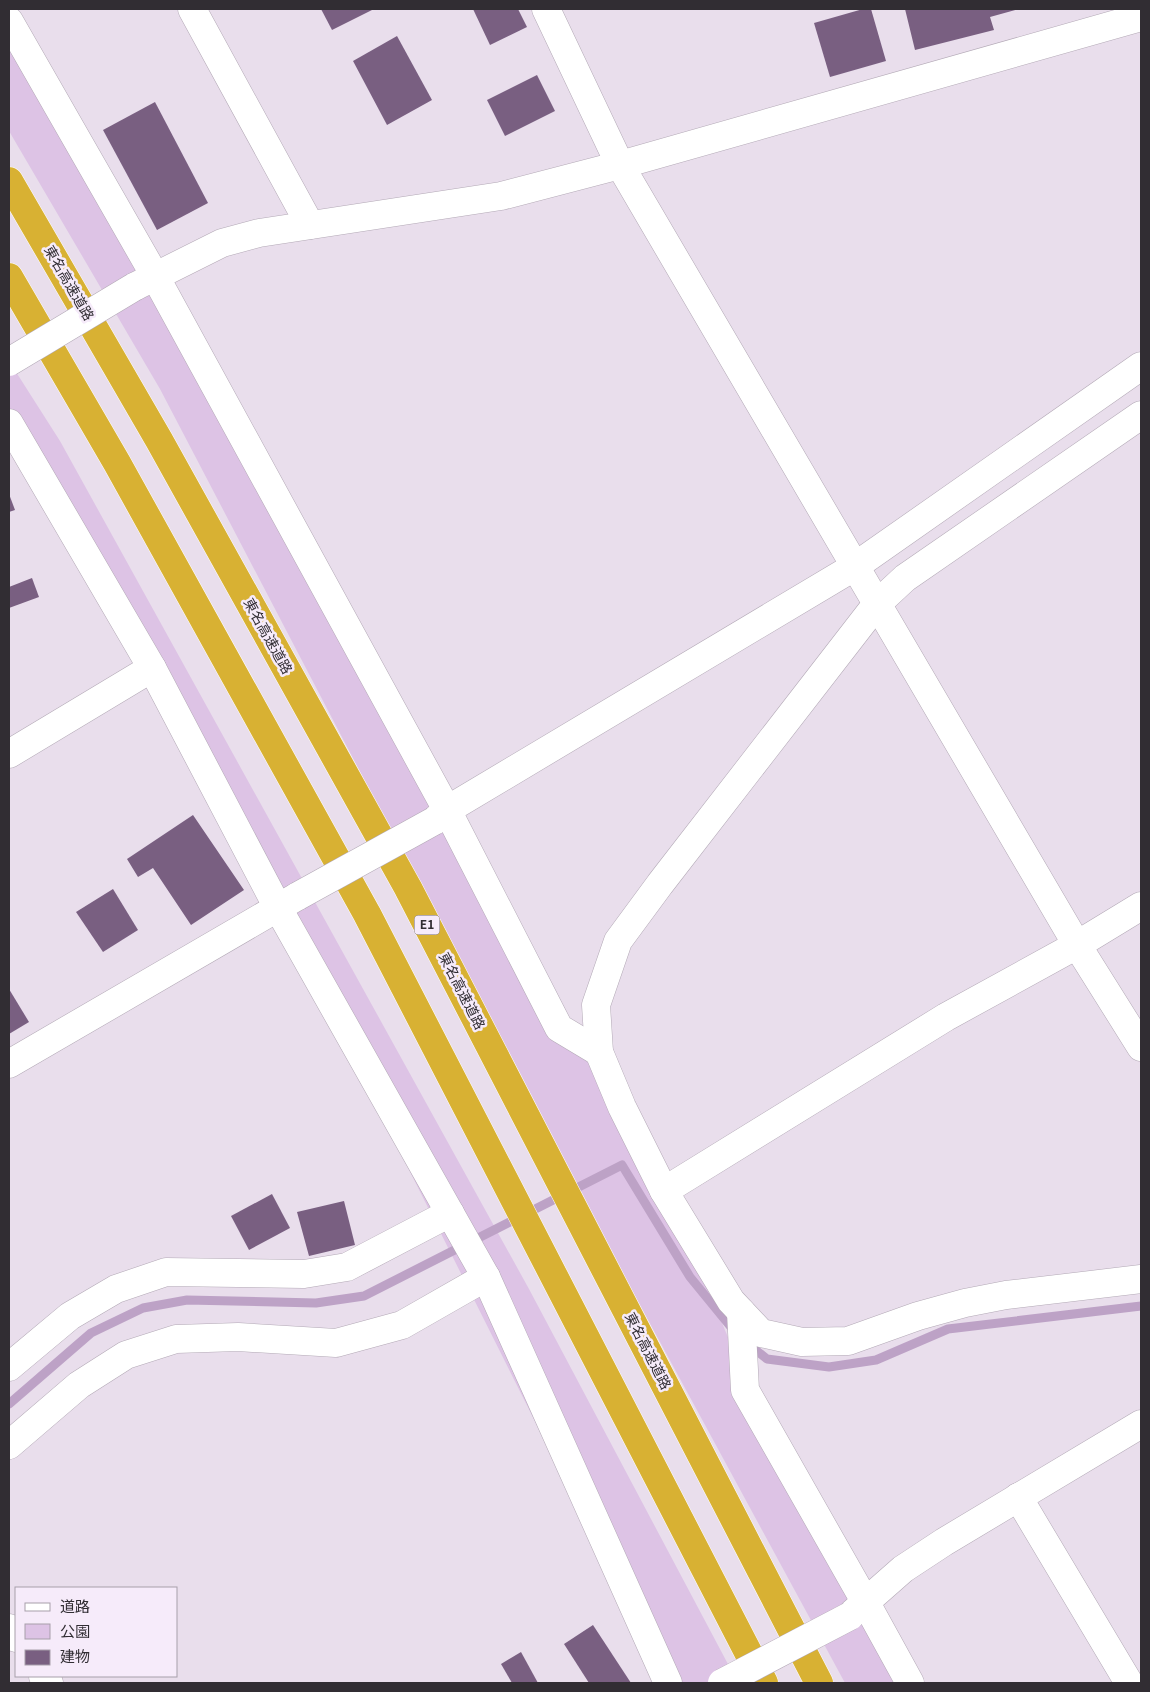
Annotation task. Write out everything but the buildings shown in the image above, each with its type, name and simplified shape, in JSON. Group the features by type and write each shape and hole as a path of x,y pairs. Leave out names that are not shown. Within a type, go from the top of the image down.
{"highway":[{"name":"東名高速道路","path":"12,185 159,440 408,888 819,1683"},
{"path":"9,277 117,462 367,914 764,1683"}],"street":[{"path":"192,9 310,225"},
{"path":"546,9 620,165 876,605 1077,945 1141,1047"},
{"path":"9,362 144,282 222,243 259,233 501,196 620,165 1141,16"},
{"path":"9,21 144,282 558,1028 599,1052"},
{"path":"9,1064 440,816 854,567 1141,366"},
{"path":"1141,415 905,578 876,605 618,941 596,1005 599,1052 622,1107 664,1191 731,1301 761,1333 802,1342 848,1341 918,1316 981,1300 1006,1295 1141,1279"},
{"path":"9,423 288,902 450,1213 486,1277 668,1683"},
{"path":"9,754 152,668"},
{"path":"664,1191 946,1017 1077,945 1141,906"},
{"path":"9,1367 70,1316 116,1289 166,1272 304,1274 348,1266 450,1213"},
{"path":"9,1445 79,1385 126,1355 176,1339 238,1337 336,1343 402,1325 486,1277"},
{"path":"741,1312 745,1390 858,1609 910,1683"},
{"path":"722,1683 858,1609 903,1569 944,1542 1141,1424"},
{"path":"1018,1498 1129,1683"}],"green space":[{"path":"9,26 559,1028 599,1052 675,1209 791,1490 904,1683 845,1683 609,1248 160,389 9,131"},
{"path":"9,361 60,441 529,1289 738,1683 666,1683 278,908 9,424"}],"waterway":[{"path":"9,1404 91,1333 143,1308 187,1300 316,1303 364,1296 622,1165 690,1277 735,1332"},
{"path":"748,1344 767,1359 829,1367 876,1360 948,1329 1141,1306"}]}
